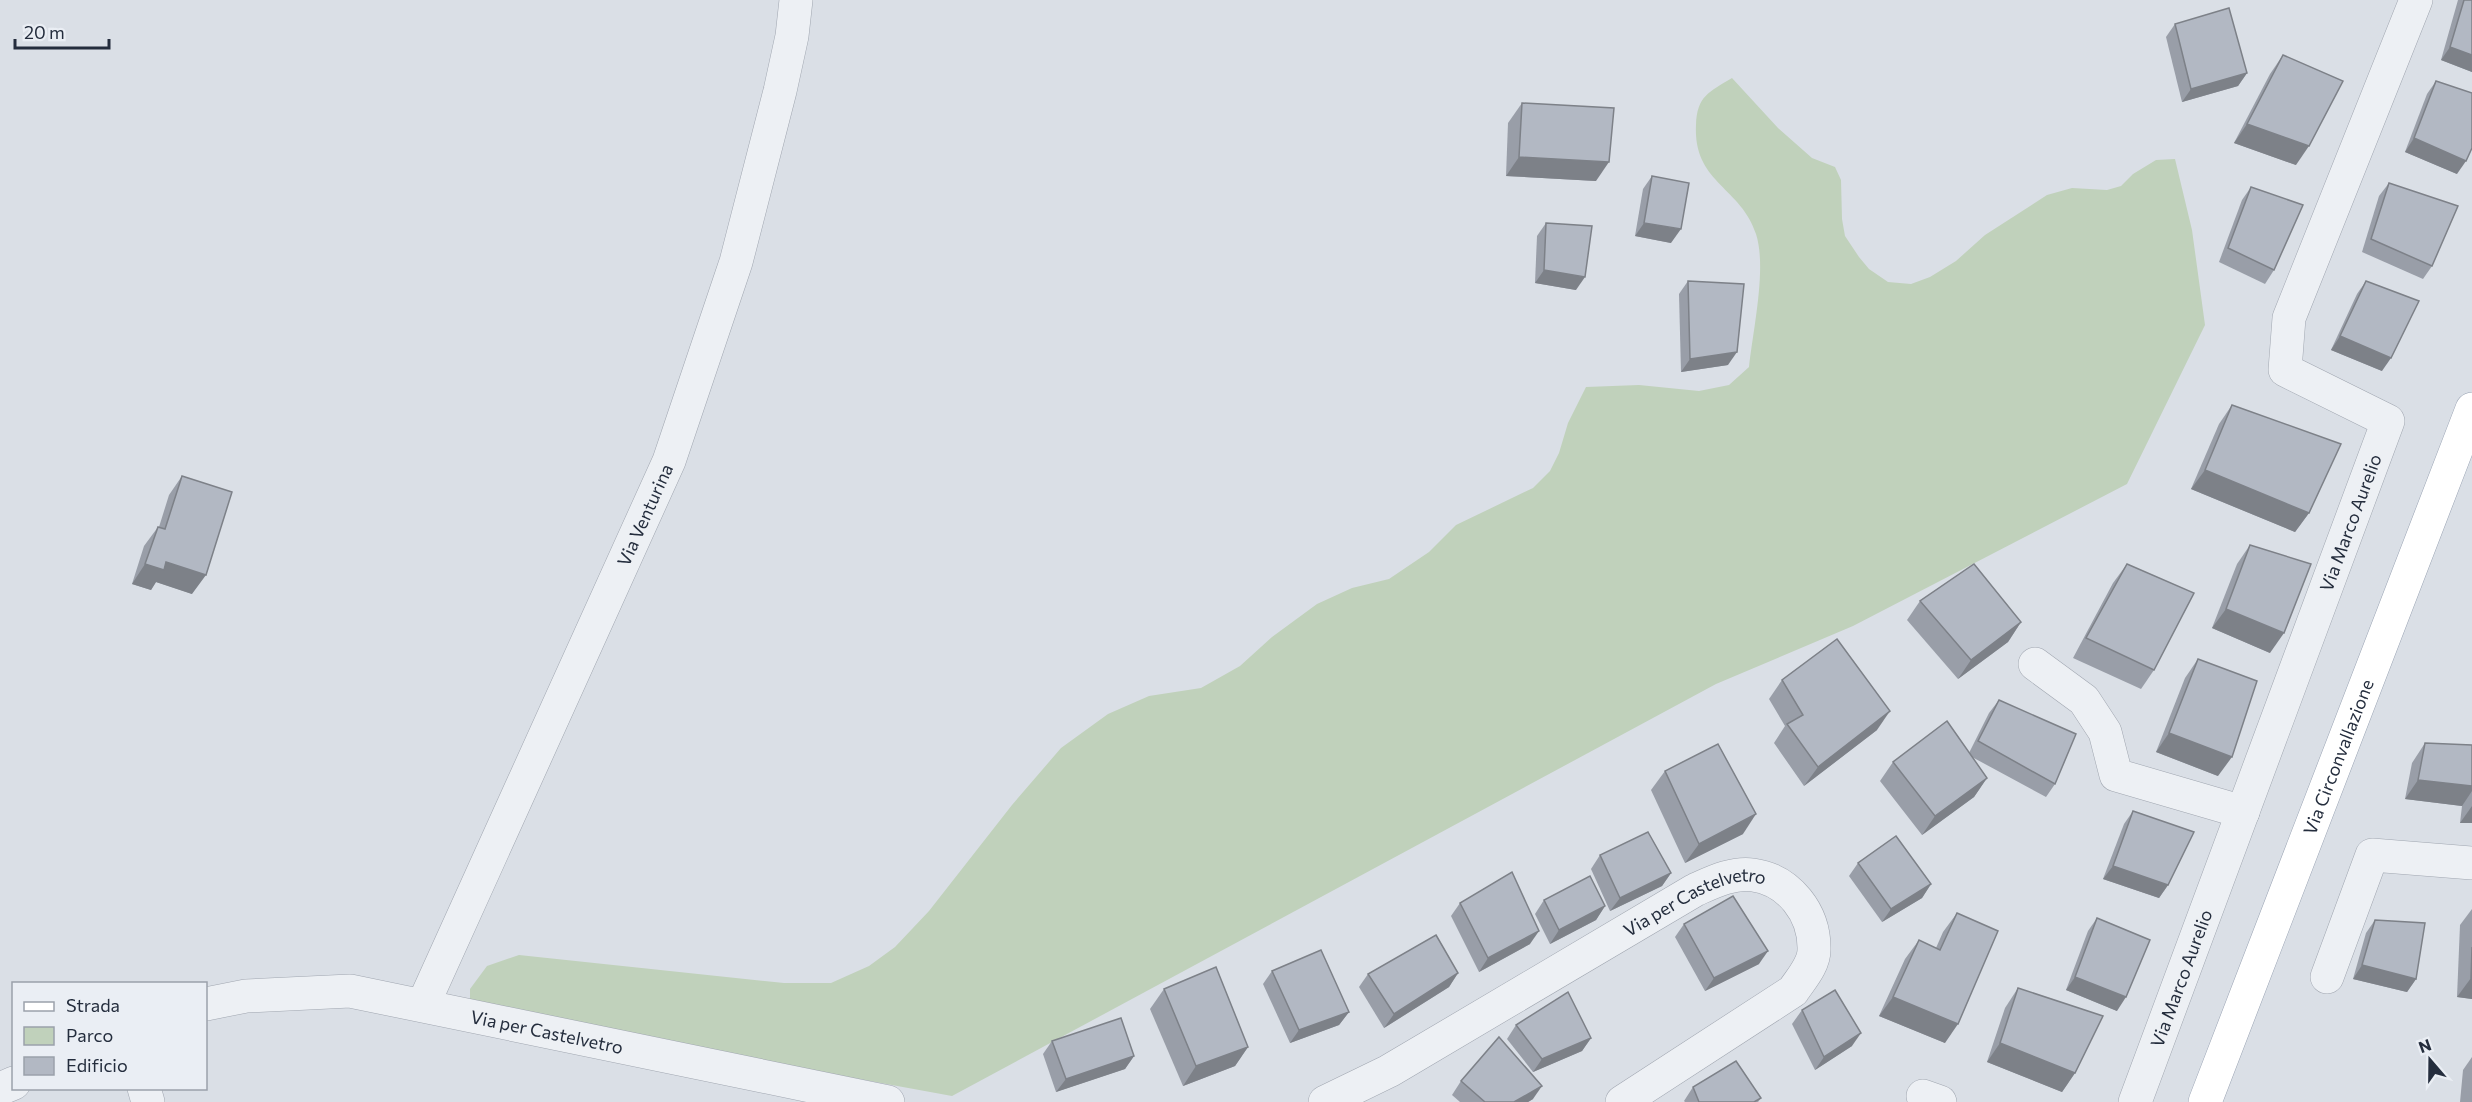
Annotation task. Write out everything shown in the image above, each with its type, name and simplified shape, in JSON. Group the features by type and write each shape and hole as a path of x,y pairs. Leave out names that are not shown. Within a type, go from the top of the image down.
{"main road":[{"name":"Via Circonvallazione","path":"2205,1102 2472,409"}],"street":[{"name":"Via Venturina","path":"423,1005 669,461 736,262 780,91 792,36 796,0"},
{"name":"Via Marco Aurelio","path":"2135,1102 2388,421 2285,370 2289,318 2416,0"},
{"path":"2036,664 2084,700 2105,732 2116,775 2243,812"},
{"path":"2327,977 2372,855 2472,863"},
{"name":"Via per Castelvetro","path":"1325,1102 1389,1071 1695,890 1726,877 1751,874 1773,880 1795,896 1810,922 1814,951 1807,972 1793,991 1622,1102"},
{"name":"Via per Castelvetro","path":"207,1004 246,996 350,991 888,1102"}],"green space":[{"path":"1732,78 1778,128 1812,158 1835,167 1841,180 1845,236 1869,269 1888,282 1911,284 1930,277 1956,261 1985,235 2047,195 2072,188 2107,190 2121,186 2133,174 2156,160 2175,159 2192,230 2205,325 2127,484 1853,626 1716,684 952,1096 470,1008 470,989 487,966 519,955 784,983 831,983 869,966 895,947 929,911 1012,805 1061,748 1108,714 1149,696 1201,688 1240,666 1272,637 1317,604 1352,588 1389,579 1429,552 1456,525 1533,488 1550,471 1559,453 1568,423 1586,387 1639,385 1699,391 1729,385 1749,367 1760,281 1759,248 1749,218 1710,173 1702,160 1697,144 1696,125 1702,101 1711,91"}],"building":[{"path":"2464,0 2472,0 2472,55 2450,47"},
{"path":"2229,8 2247,73 2191,89 2175,24"},
{"path":"2283,55 2343,81 2309,146 2247,124"},
{"path":"2436,81 2472,93 2472,148 2466,161 2414,138"},
{"path":"1522,103 1614,108 1609,162 1519,157"},
{"path":"1652,176 1689,183 1681,229 1644,223"},
{"path":"2389,183 2458,206 2432,266 2371,239"},
{"path":"2251,187 2303,205 2274,270 2228,248"},
{"path":"1546,223 1592,226 1585,277 1544,270"},
{"path":"1688,281 1744,284 1737,352 1690,359"},
{"path":"2366,281 2419,301 2391,358 2340,336"},
{"path":"2232,405 2341,444 2309,513 2205,470"},
{"path":"182,476 232,492 206,575 166,562 164,570 145,564 158,527 165,529"},
{"path":"2250,545 2311,564 2284,633 2226,609"},
{"path":"1974,564 2021,622 1971,660 1920,601"},
{"path":"2127,564 2194,593 2154,670 2086,638"},
{"path":"1837,639 1890,711 1818,767 1787,724 1803,715 1782,680"},
{"path":"2198,659 2257,681 2232,757 2169,733"},
{"path":"1999,700 2076,734 2055,784 1978,741"},
{"path":"1947,721 1987,778 1935,816 1893,762"},
{"path":"2425,743 2472,745 2472,786 2418,780"},
{"path":"1718,744 1756,814 1699,844 1665,771"},
{"path":"2133,811 2194,832 2168,885 2113,866"},
{"path":"1648,832 1671,873 1620,898 1600,855"},
{"path":"1896,836 1931,884 1891,909 1858,863"},
{"path":"1512,872 1539,931 1488,958 1460,903"},
{"path":"1590,876 1605,906 1559,930 1544,900"},
{"path":"1733,896 1768,951 1714,978 1684,924"},
{"path":"1957,913 1998,931 1958,1024 1893,997 1919,940 1940,950"},
{"path":"2097,918 2150,940 2126,997 2075,977"},
{"path":"2375,920 2425,923 2416,979 2362,965"},
{"path":"1436,935 1458,973 1394,1014 1368,974"},
{"path":"1321,950 1349,1012 1299,1030 1272,971"},
{"path":"1216,967 1248,1047 1196,1066 1164,989"},
{"path":"2018,988 2103,1016 2075,1073 2000,1043"},
{"path":"1835,990 1861,1033 1824,1057 1802,1010"},
{"path":"1568,992 1591,1038 1542,1059 1516,1025"},
{"path":"1121,1018 1134,1056 1066,1079 1052,1041"},
{"path":"1499,1037 1542,1086 1514,1102 1485,1102 1461,1081"},
{"path":"1736,1061 1761,1098 1754,1102 1699,1102 1693,1087"}]}
